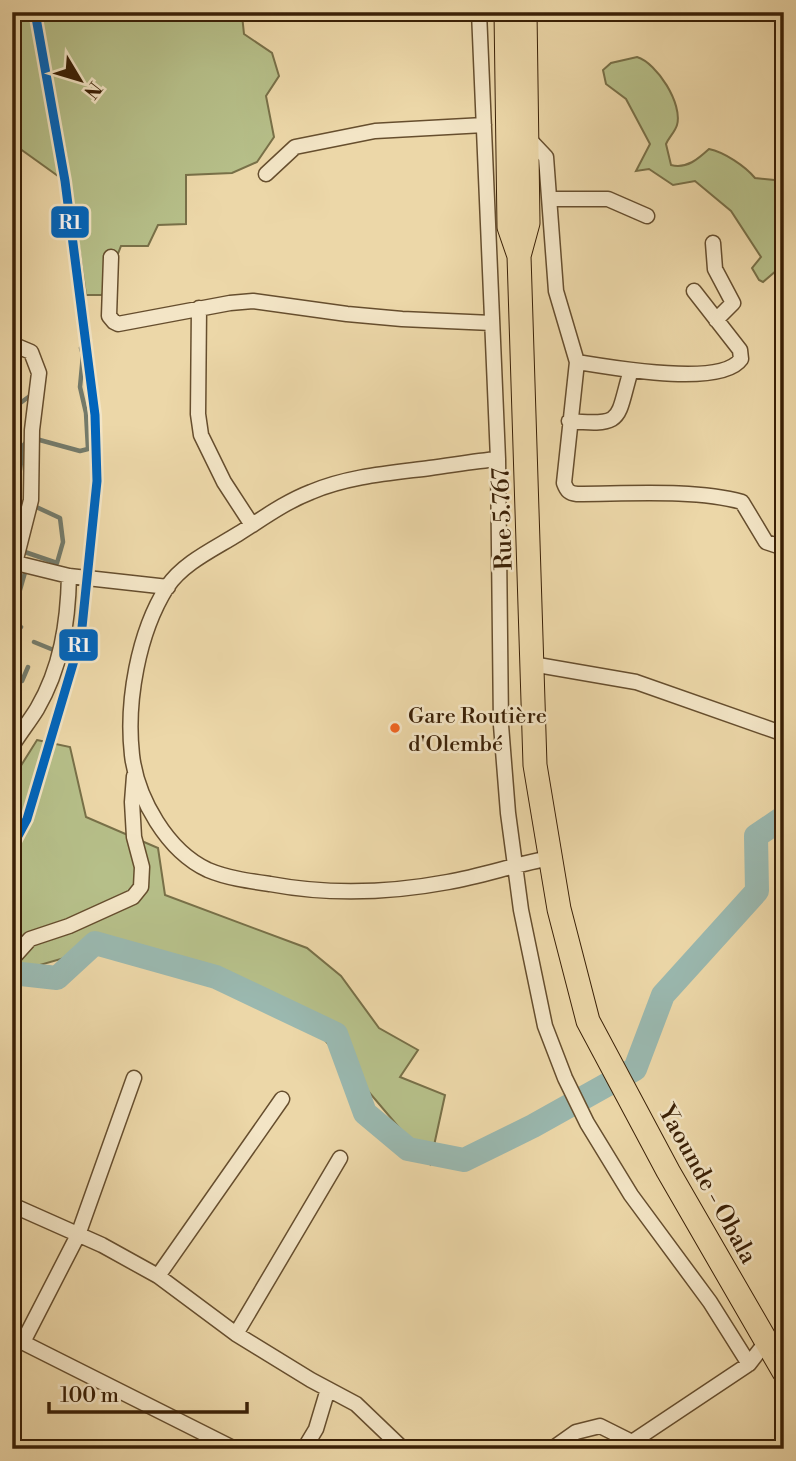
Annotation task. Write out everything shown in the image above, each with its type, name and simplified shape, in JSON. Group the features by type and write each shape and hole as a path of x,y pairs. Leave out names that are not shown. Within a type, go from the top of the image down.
{"highway":[{"name":"Rue 5.767","path":"506,12 509,227 519,256 535,765 559,909 588,1021"},
{"path":"519,256 528,223 526,12"},
{"name":"Yaounde - Obala","path":"588,1021 668,1171 784,1372"}],"street":[{"path":"479,12 498,459 501,725 515,864 545,1026 565,1078 587,1123 631,1195 710,1302 749,1364"},
{"path":"266,174 295,147 375,131 484,125"},
{"path":"528,139 546,157 555,291 577,362 564,484 570,493 707,495 729,498 742,502 766,542 784,548"},
{"path":"550,199 608,199 646,216"},
{"path":"713,243 715,269 733,303 716,320"},
{"path":"111,257 109,316 118,324 253,301 347,314 492,323"},
{"path":"577,362 680,375 733,367 742,354 694,291"},
{"path":"199,309 198,414 201,435 224,482 252,525"},
{"path":"12,344 30,352 39,373 32,430 31,500 14,563 69,576 168,587"},
{"path":"569,421 601,424 612,421 618,415 631,370"},
{"path":"12,959 30,939 69,926 133,897 141,887 142,867 134,837 132,802 133,684 148,632 168,587 188,565 288,503 335,484 396,471 498,459"},
{"path":"12,746 37,709 52,679 66,625 69,576"},
{"path":"532,664 636,682 781,728"},
{"path":"134,775 151,813 167,837 188,857 207,869 239,879 294,888 354,892 450,882 515,864 551,858"},
{"path":"134,1078 78,1235 17,1339 234,1449"},
{"path":"158,1276 282,1099"},
{"path":"236,1334 340,1158"},
{"path":"12,1205 102,1245 158,1276 236,1334 356,1404 403,1449"},
{"path":"552,1449 576,1432 600,1426 632,1442 749,1364 766,1342"},
{"path":"304,1449 316,1429 328,1389"}],"green space":[{"path":"12,12 35,12 65,181 12,143"},
{"path":"37,12 204,12 242,15 244,34 272,53 279,76 266,96 274,137 257,162 232,173 186,175 186,224 158,225 148,246 121,246 102,295 86,295 66,154"},
{"path":"637,57 653,67 667,85 676,106 677,125 666,144 671,165 687,164 709,149 734,160 755,178 784,181 784,264 763,282 752,268 761,257 731,211 695,181 673,185 649,169 636,171 650,144 626,99 606,84 603,70 611,63"},
{"path":"37,740 70,747 86,817 158,848 165,895 307,948 341,976 379,1028 418,1050 400,1077 445,1095 430,1164 301,1012 92,950 12,973 12,780"}],"waterway":[{"path":"36,439 80,451 88,449 86,413 80,387 83,355 81,348"},
{"path":"12,409 34,393"},
{"path":"25,470 22,447 28,440"},
{"path":"22,551 57,563 63,542 60,518 32,505"},
{"path":"12,603 16,604 26,569"},
{"path":"12,640 21,627"},
{"path":"34,642 56,651"},
{"path":"12,680 22,681 28,667"},
{"path":"12,716 25,720"},
{"path":"12,973 57,978 95,943 216,977 336,1034 365,1113 408,1149 464,1160 533,1126 635,1069 663,995 757,891 756,836 784,817"}],"transit line":[{"name":"R1","path":"12,847 27,819 81,637 97,481 95,415 65,181 35,12"}],"place":[{"name":"Gare Routière d'Olembé","path":"395,728"}]}
